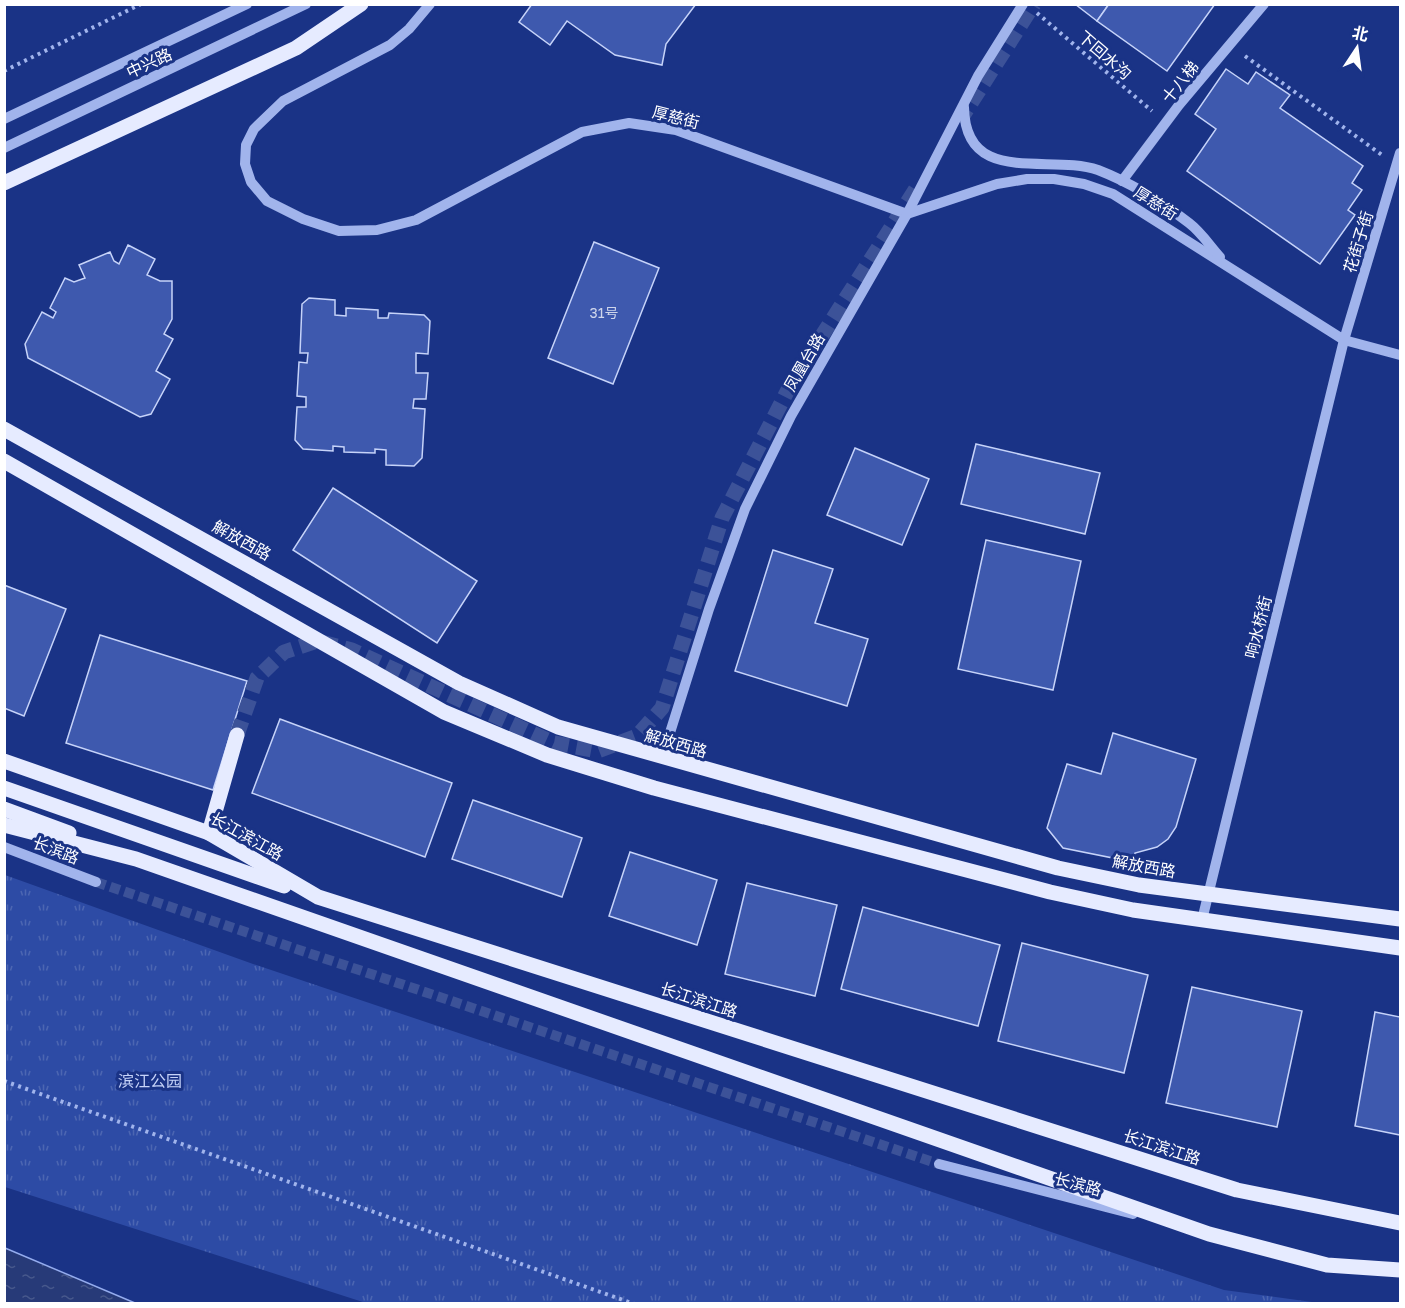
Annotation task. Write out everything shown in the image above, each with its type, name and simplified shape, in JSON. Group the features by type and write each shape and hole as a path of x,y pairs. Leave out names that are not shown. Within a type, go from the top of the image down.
{"main road":[{"path":"4,183 296,48 361,4"},
{"name":"解放西路","path":"4,429 459,682 558,727 1058,868 1139,885 1401,919"},
{"path":"4,461 444,712 547,755 654,788 1050,892 1133,910 1401,948"},
{"path":"209,833 237,735"},
{"name":"长江滨江路","path":"4,761 209,833 318,897 1238,1190 1401,1223"},
{"path":"4,788 318,897"},
{"path":"4,809 136,859 1209,1234 1327,1265 1401,1270"},
{"path":"4,825 136,859"}],"street":[{"name":"中兴路","path":"4,119 247,4"},
{"name":"中兴路","path":"4,148 306,4"},
{"name":"厚慈街","path":"430,4 410,29 390,45 283,101 254,129 246,145 245,164 251,182 267,201 303,219 339,231 377,230 416,220 582,132 629,123 676,130 907,214 997,184 1027,179 1064,180 1113,194 1344,340 1401,354"},
{"name":"凤凰台路","path":"662,758 709,609 746,509 791,416 907,214 964,104 1023,4"},
{"name":"十八梯","path":"1122,181 1166,123 1264,4"},
{"path":"964,104 964,123 968,134 981,151 992,157 1019,164 1070,164 1096,170 1122,181 1190,224 1228,266"},
{"name":"花街子街","path":"1344,340 1401,153"},
{"name":"响水桥街","path":"1202,920 1344,340"},
{"name":"长滨路","path":"4,847 96,882"},
{"name":"长滨路","path":"939,1164 1209,1234"}],"path":[{"path":"4,71 141,4"},
{"name":"下回水沟","path":"1036,12 1166,123"},
{"path":"1230,45 1397,166"},
{"path":"4,1081 634,1304"}],"green space":[{"name":"滨江公园","path":"5,875 253,964 1224,1290 1319,1303 366,1303 5,1187"}],"water":[{"path":"5,1248 135,1303 5,1303"}],"building":[{"path":"532,4 696,4 666,44 662,65 615,55 567,21 550,45 519,22"},
{"path":"1075,4 1109,4 1097,21"},
{"path":"1109,4 1215,4 1167,71 1097,21"},
{"path":"1226,69 1248,84 1256,72 1290,95 1280,108 1363,166 1352,183 1362,190 1348,210 1355,215 1320,264 1187,171 1216,129 1195,114"},
{"path":"594,242 659,268 613,384 548,358"},
{"path":"128,245 155,259 147,275 160,281 172,281 172,319 164,334 173,339 156,371 170,379 151,414 140,417 28,358 25,344 42,312 53,318 56,312 50,308 65,278 74,282 85,278 79,265 110,252 114,261 119,264"},
{"path":"309,298 335,300 335,315 346,316 346,308 378,310 378,318 388,318 389,313 424,315 430,321 428,354 416,353 416,373 428,373 426,399 414,399 413,408 425,409 422,458 414,466 386,465 386,450 375,449 375,453 344,452 344,447 333,446 333,451 303,449 295,440 297,407 306,407 306,397 297,396 299,362 307,363 308,353 300,353 302,304"},
{"path":"976,444 1100,473 1085,534 961,504"},
{"path":"855,448 929,479 902,545 827,515"},
{"path":"333,488 477,581 437,643 293,550"},
{"path":"986,540 1081,561 1053,690 958,669"},
{"path":"773,550 833,569 815,623 868,639 847,706 735,671"},
{"path":"4,585 66,609 24,716 4,708"},
{"path":"100,635 247,681 213,790 66,743"},
{"path":"280,719 452,783 425,857 252,793"},
{"path":"1113,733 1196,759 1176,827 1168,839 1157,847 1135,853 1133,862 1063,848 1047,828 1067,764 1101,774"},
{"path":"473,800 582,838 562,897 452,859"},
{"path":"630,852 717,880 697,945 609,916"},
{"path":"747,883 837,905 815,996 725,974"},
{"path":"863,907 1000,945 978,1026 841,989"},
{"path":"1022,943 1148,975 1124,1073 998,1041"},
{"path":"1192,987 1302,1011 1277,1127 1166,1103"},
{"path":"1375,1012 1400,1017 1400,1135 1355,1126"}],"tunnel":[{"path":"959,122 1034,4"},
{"path":"237,735 257,678 284,652 317,641 352,650 554,743 598,751 637,736 662,708 722,518 791,384 917,187"},
{"path":"96,882 939,1164"}]}
